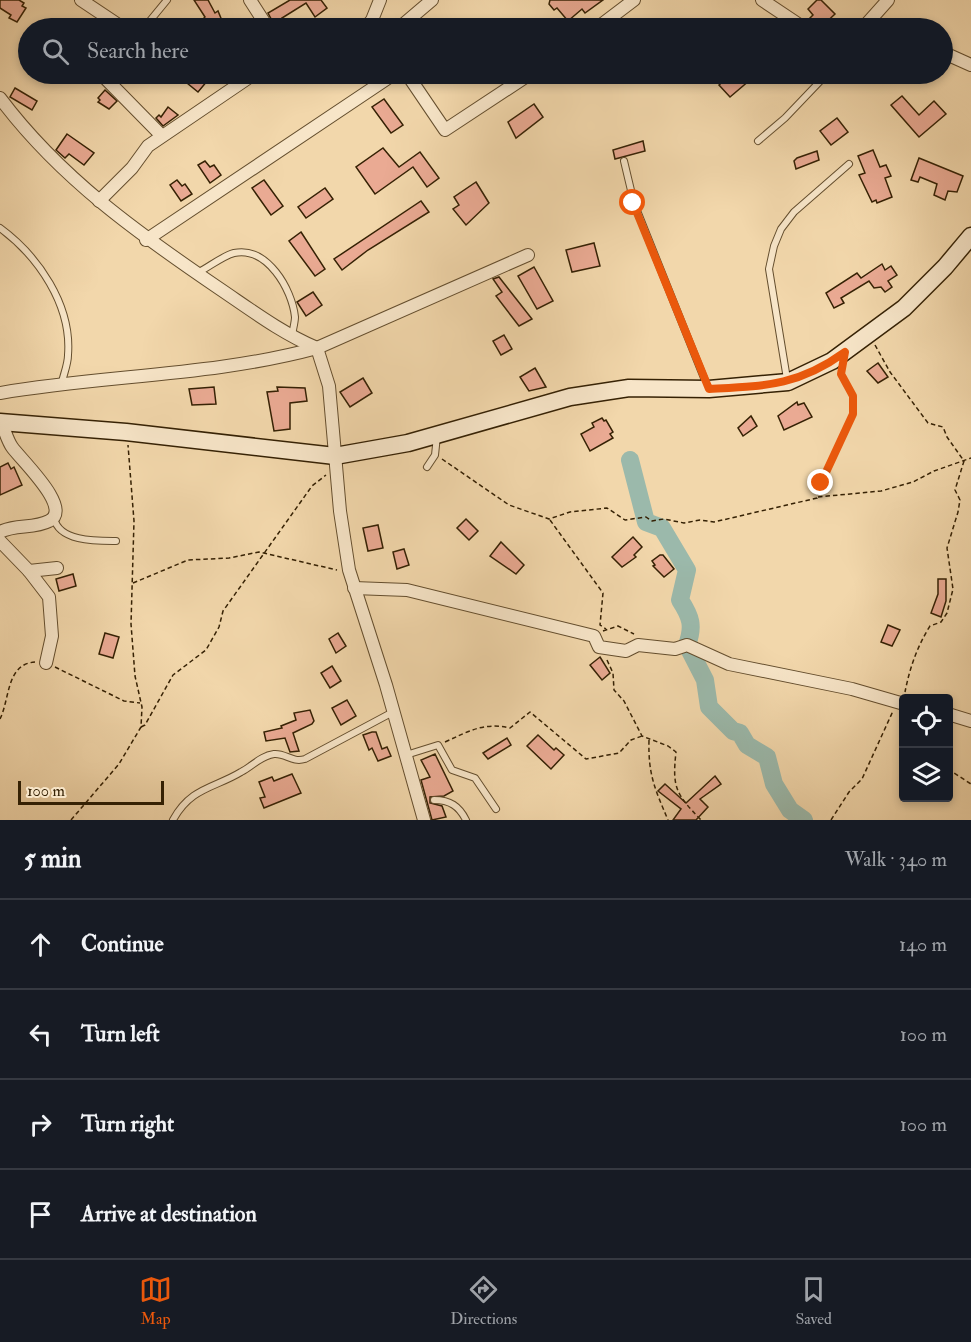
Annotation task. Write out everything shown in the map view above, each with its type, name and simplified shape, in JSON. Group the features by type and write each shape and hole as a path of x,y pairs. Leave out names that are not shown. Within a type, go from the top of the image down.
{"street":[{"path":"81,0 108,18"},
{"path":"250,0 262,18"},
{"path":"374,18 380,0"},
{"path":"411,18 432,0"},
{"path":"610,18 634,0"},
{"path":"762,0 789,18"},
{"path":"872,18 888,0"},
{"path":"953,57 971,65"},
{"path":"111,84 161,135"},
{"path":"99,201 132,168 148,146 161,135 239,84"},
{"path":"146,240 379,84"},
{"path":"415,84 445,130 515,84"},
{"path":"0,98 48,153 99,201 146,240 292,336 317,348 329,386 335,461 349,570 424,820"},
{"path":"0,532 44,524 54,518 57,505 11,446 1,422 126,432 335,461 570,397 629,388 709,389 788,382 818,370 868,335 925,288 971,236"},
{"path":"0,393 62,382 249,364 317,348 528,255"},
{"path":"0,541 29,571 49,597 52,636 46,663"},
{"path":"29,571 57,568"},
{"path":"354,588 407,590 597,641 626,651 638,645 675,649 687,645 729,664 852,689 899,701"},
{"path":"953,716 971,721"}],"lane":[{"path":"152,18 167,0"},
{"path":"758,141 785,118 817,84"},
{"path":"624,161 633,203 709,389"},
{"path":"788,382 769,269 774,246 781,229 794,212 849,164"},
{"path":"0,228 32,255 59,301 67,327 68,355 62,382"},
{"path":"196,273 234,253 263,258 276,271 285,289 295,317 292,336"},
{"path":"427,467 435,455 437,435"},
{"path":"54,518 56,525 65,534 98,541 116,541"},
{"path":"173,820 187,803 207,786 242,772 264,757 280,754 293,761 305,759 393,712"},
{"path":"406,755 438,745 452,770 476,778 496,809"},
{"path":"434,800 444,800 460,808 466,820"}],"path":[{"path":"868,335 915,408 928,423 943,427 947,437 964,461"},
{"path":"817,498 825,473 853,414 853,396 841,374 845,352"},
{"path":"126,432 134,520 132,634 141,727"},
{"path":"435,455 509,505 549,519 603,593 600,625 606,629"},
{"path":"549,519 570,512 607,508 625,520 646,517 652,520 664,519 684,523 700,520 714,522 817,498 881,491 913,482 934,471 971,458"},
{"path":"71,820 119,764 141,727 145,725 160,694 173,675 207,650 219,627 223,611 265,553 286,519 335,461"},
{"path":"903,694 913,656 930,626 941,622 949,607 952,589 947,548 958,512 960,500 955,490 964,461"},
{"path":"132,584 188,560 265,553 325,568 349,570"},
{"path":"638,645 634,633 618,626 606,629 597,641 613,673 614,690 624,701 642,736 668,746 676,752 673,780 686,805 701,820"},
{"path":"0,718 7,686 18,669 29,662 46,663 124,701 140,703"},
{"path":"831,820 849,792 862,779 899,706"},
{"path":"438,745 480,726 493,724 510,728 530,712 586,759 618,753 631,740 642,736"},
{"path":"649,740 648,757 653,789 668,820"},
{"path":"953,772 971,784"}],"building":[{"path":"0,0 19,0 26,8 17,22 9,18 11,15 0,8"},
{"path":"194,0 208,0 215,13 218,11 221,18 205,17"},
{"path":"290,0 321,0 327,8 315,17 306,3 282,18 271,18 268,13"},
{"path":"550,0 603,0 585,13 582,9 572,18 565,18 557,8 554,10 549,4"},
{"path":"817,0 821,0 835,14 831,18 810,18 813,15 808,9"},
{"path":"188,84 205,84 198,92"},
{"path":"720,84 745,84 730,97"},
{"path":"15,88 37,101 32,110 10,97"},
{"path":"105,90 117,101 109,109 98,102 100,100 98,98"},
{"path":"902,96 919,115 934,101 946,114 919,137 891,105"},
{"path":"384,99 403,125 391,133 372,107"},
{"path":"534,104 543,117 516,138 508,122"},
{"path":"168,107 178,115 163,126 156,118 159,115 161,117"},
{"path":"837,118 848,132 831,145 820,131"},
{"path":"67,134 94,153 84,165 69,154 65,158 56,150"},
{"path":"643,141 645,151 615,159 613,150"},
{"path":"383,148 399,167 420,152 439,178 427,187 413,167 375,194 356,167"},
{"path":"873,150 880,167 886,165 891,176 885,178 892,197 877,203 876,200 872,202 859,175 865,173 858,156"},
{"path":"817,151 819,160 796,169 794,161 797,158"},
{"path":"919,158 963,176 957,192 948,191 945,200 934,195 937,184 920,177 918,182 911,180"},
{"path":"205,161 210,167 214,165 221,175 210,183 198,165"},
{"path":"177,180 182,186 185,184 192,194 181,201 170,185"},
{"path":"264,180 283,206 271,215 252,188"},
{"path":"476,182 489,203 466,225 453,209 459,205 454,197"},
{"path":"325,188 333,199 306,218 298,207"},
{"path":"421,201 429,212 368,250 342,270 334,259"},
{"path":"301,232 325,269 315,276 289,241"},
{"path":"594,243 600,266 572,272 566,250"},
{"path":"882,264 885,270 891,266 897,275 888,281 892,287 885,292 881,287 874,288 869,281 841,298 844,303 834,308 826,293 857,273 861,278"},
{"path":"534,267 553,301 537,309 518,276"},
{"path":"499,277 532,319 519,326 496,296 502,292 493,279"},
{"path":"313,292 322,305 306,316 297,302"},
{"path":"504,335 512,349 501,355 493,341"},
{"path":"878,363 888,377 878,383 867,371"},
{"path":"535,368 546,387 529,391 520,377"},
{"path":"363,378 372,393 350,407 340,392"},
{"path":"214,387 216,404 192,405 189,389"},
{"path":"277,387 305,388 307,401 290,403 290,429 274,431 267,392 278,391"},
{"path":"797,402 798,405 804,403 812,417 784,430 778,416"},
{"path":"751,416 757,426 743,436 738,428"},
{"path":"602,418 606,420 613,432 610,434 613,438 590,451 581,434 594,427 592,423"},
{"path":"8,463 11,469 14,467 22,485 0,495 0,467"},
{"path":"466,519 478,531 469,540 457,528"},
{"path":"378,525 383,548 368,551 363,528"},
{"path":"633,537 642,547 634,555 636,557 622,567 612,557"},
{"path":"501,542 524,565 516,574 490,556"},
{"path":"404,549 409,565 397,569 393,552"},
{"path":"663,555 674,569 664,577 653,566 655,565 652,561"},
{"path":"73,574 76,586 59,591 56,579"},
{"path":"938,579 946,579 946,601 941,617 931,613 938,594"},
{"path":"888,625 900,630 892,646 881,642"},
{"path":"105,633 119,637 113,658 99,654"},
{"path":"338,633 346,646 336,653 329,639"},
{"path":"600,657 610,673 602,680 590,665"},
{"path":"332,666 341,681 330,688 321,673"},
{"path":"347,700 356,716 341,725 332,708"},
{"path":"310,710 314,721 312,724 293,733 299,751 290,752 285,738 266,741 264,732 282,728 281,726 296,720 294,713"},
{"path":"376,732 382,749 387,747 391,756 378,761 372,748 369,750 363,735"},
{"path":"538,735 554,750 556,748 564,755 551,769 527,746"},
{"path":"507,738 511,745 488,759 483,753"},
{"path":"435,754 453,791 444,796 430,797 430,803 442,806 446,817 432,820 421,780 430,777 421,760"},
{"path":"292,774 301,793 264,808 260,798 265,797 259,782 272,777 274,781"},
{"path":"715,776 721,784 700,799 708,807 696,820 673,820 681,809 658,791 665,784 686,803"}],"waterway":[{"path":"630,460 646,522 662,528 687,570 680,600 690,622 687,645 705,680 709,707 733,731 740,733 747,745 767,757 774,784 790,810 804,820"}],"route":[{"path":"633,203 709,389 764,386 788,382 818,370 845,352 841,374 844,384 853,396 853,414 821,483"}]}
